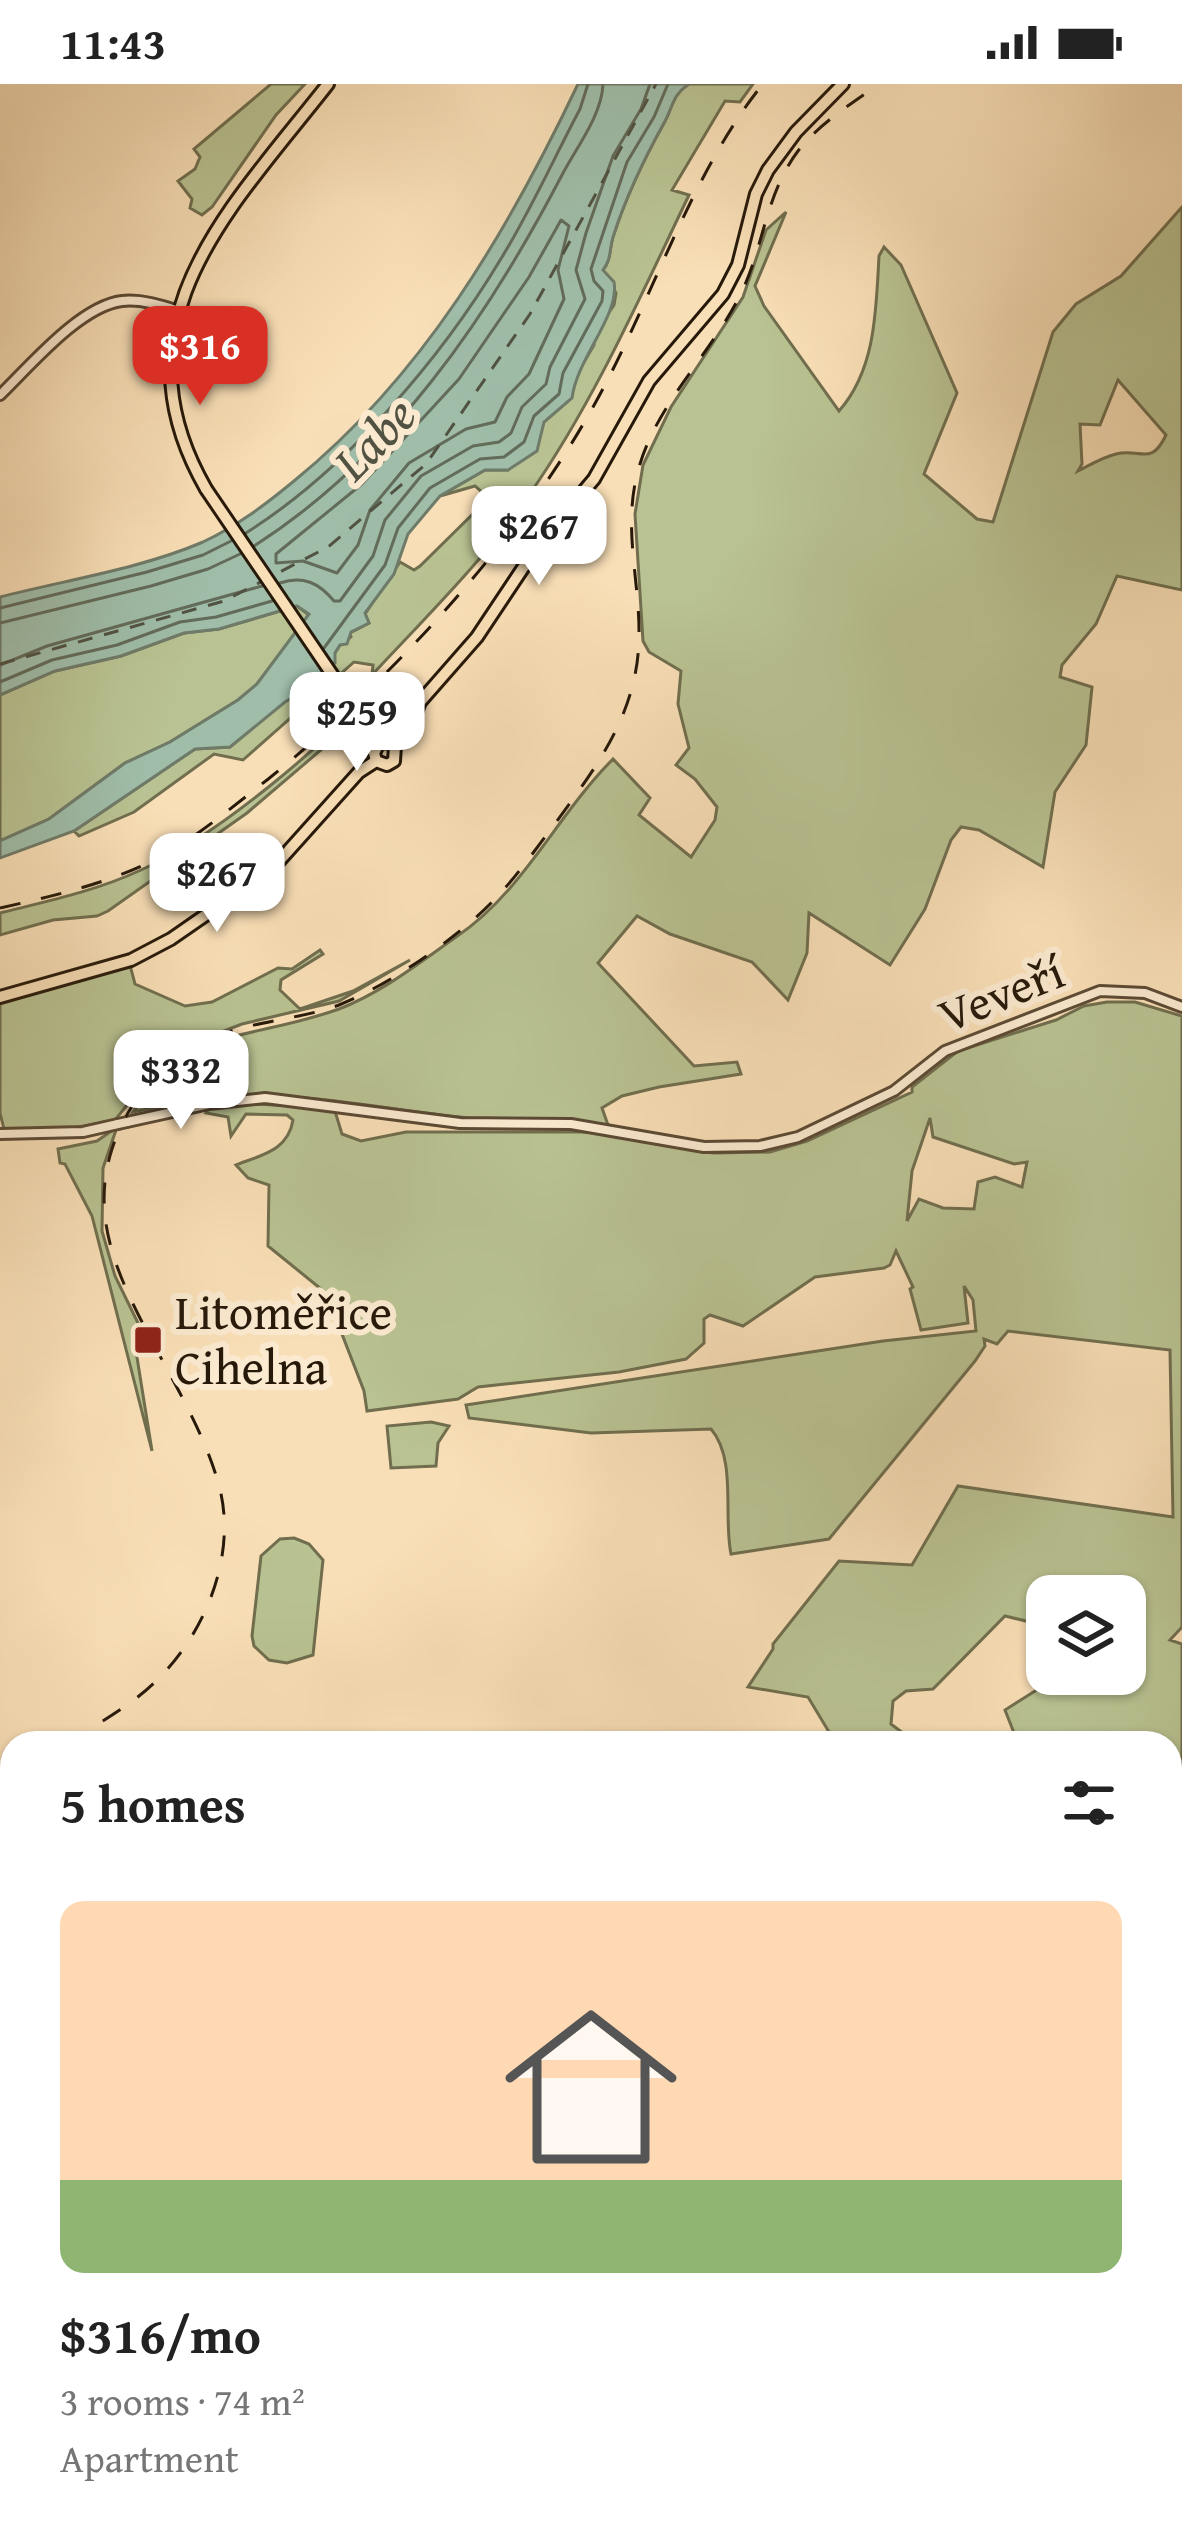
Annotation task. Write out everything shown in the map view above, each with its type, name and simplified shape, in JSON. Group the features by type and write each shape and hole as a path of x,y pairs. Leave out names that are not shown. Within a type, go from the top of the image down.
{"main road":[{"path":"328,84 202,248 179,311 172,373 178,419 206,489 379,743"},
{"path":"0,997 131,960 171,939 272,869 359,772 376,761 391,764 395,746 410,728 419,702 487,623 539,544 586,490 649,381 697,329 729,284 768,170 796,132 843,84"},
{"path":"376,761 374,749 379,743 395,746"}],"street":[{"path":"0,395 76,324 103,306 128,301 179,311"},
{"name":"Veveří","path":"0,1134 83,1132 238,1100 287,1100 460,1123 571,1124 704,1148 778,1144 894,1091 945,1051 1109,990 1144,993 1182,1007"}],"shaded area":[{"path":"271,84 305,84 276,115 212,207 202,215 190,208 192,199 178,181 195,169 200,157 194,149"},
{"path":"689,84 753,84 740,102 725,101 672,190 689,195 615,348 553,460 493,542 372,675 373,665 354,662 243,760 214,754 134,812 79,836 74,831 195,749 230,747 284,702 315,684 350,633 369,623 365,614 400,562 414,570 420,566 485,502 485,495 475,486 440,496 485,470 508,470 536,442 544,422 571,398 574,379 594,345 595,333 614,305 616,293 603,270 614,234 636,177 679,92"},
{"path":"1182,207 1182,590 1117,576 1096,624 1062,665 1060,677 1092,687 1086,745 1055,792 1043,867 979,830 961,827 951,840 925,909 890,965 809,913 807,953 788,1000 752,962 670,934 637,916 598,963 694,1066 737,1062 741,1074 622,1096 602,1108 608,1125 479,1119 280,1096 211,1098 208,1082 178,1090 176,1103 133,1112 157,1083 202,1049 355,1002 456,937 501,898 613,759 650,798 639,815 691,857 715,820 717,807 695,779 676,765 689,748 678,704 681,671 649,652 643,641 635,514 643,465 671,407 743,297 766,230 786,212 755,286 764,306 839,411 867,358 884,247 901,265 957,393 924,474 977,519 993,522 1053,332 1076,304 1121,276","holes":["1118,380 1166,435 1155,451 1116,454 1078,471 1082,464 1080,424 1100,425"]},
{"path":"297,606 309,615 257,684 238,700 125,763 49,819 0,841 0,695 55,671"},
{"path":"381,683 370,708 247,813 108,911 0,935 0,913 124,877 203,835 300,760"},
{"path":"320,950 323,954 281,980 280,990 300,1009 353,991 410,960 339,1001 242,1024 195,1042 154,1072 115,1120 68,1129 4,1129 0,1001 130,965 135,984 185,1006 212,1002 278,968 292,969"},
{"path":"1107,1002 1135,1002 1182,1016 1182,1627 1170,1640 1182,1644 1182,1731 1013,1731 1005,1710 1029,1695 1146,1695 1146,1575 1026,1575 1026,1621 1005,1616 933,1689 906,1691 893,1701 891,1724 900,1731 828,1731 808,1697 748,1687 773,1644 839,1561 912,1565 958,1486 1173,1517 1170,1350 1008,1331 997,1344 984,1339 975,1361 829,1539 731,1554 727,1472 711,1429 591,1433 469,1418 466,1405 976,1331 973,1300 964,1286 968,1323 921,1330 913,1287 896,1251 884,1268 815,1277 743,1326 710,1315 704,1319 704,1343 686,1359 619,1372 478,1387 458,1399 367,1411 364,1391 326,1293 268,1246 269,1185 248,1178 236,1165 279,1145 293,1120 287,1115 246,1114 231,1136 228,1117 206,1113 209,1108 237,1103 334,1108 342,1134 361,1141 406,1132 597,1132 713,1153 770,1152 807,1141 912,1092 912,1087 958,1051","holes":["930,1118 933,1137 1014,1164 1027,1162 1022,1187 995,1177 978,1182 974,1209 943,1208 919,1199 907,1221 912,1171"]},
{"path":"117,1127 103,1168 102,1231 115,1276 138,1323 135,1345 152,1451 92,1216 65,1164 60,1163 58,1149 97,1141"},
{"path":"431,1422 449,1426 438,1443 436,1466 391,1468 387,1426"},
{"path":"280,1539 309,1544 323,1560 313,1655 287,1663 269,1660 254,1646 252,1636 261,1556"}],"water":[{"name":"Labe","path":"578,84 689,84 673,102 619,219 603,270 614,282 605,323 572,398 544,422 537,451 508,470 485,470 440,496 408,534 394,574 365,613 369,623 351,632 347,644 335,653 335,663 315,684 230,747 195,749 74,831 0,858 0,841 49,819 125,763 238,700 257,684 309,614 297,606 219,629 184,633 121,656 55,671 0,695 0,597 128,567 203,542 294,481 383,396 458,299 522,194"}],"ferry route":[{"path":"0,664 224,601 328,547 426,464 530,314 656,84"}],"railway":[{"path":"0,908 118,876 185,842 316,739 411,647 500,545 576,436 625,345 697,189 763,84"},
{"path":"86,1731 154,1683 189,1641 213,1590 224,1536 223,1509 211,1461 131,1299 108,1237 106,1172 121,1126 163,1070 201,1044 246,1027 339,1005 401,973 443,944 503,890 570,803 612,737 637,664 639,617 632,519 644,452 744,287 773,200 798,151 836,114 879,84"}],"place":[{"name":"Litoměřice Cihelna","path":"148,1340"}]}
